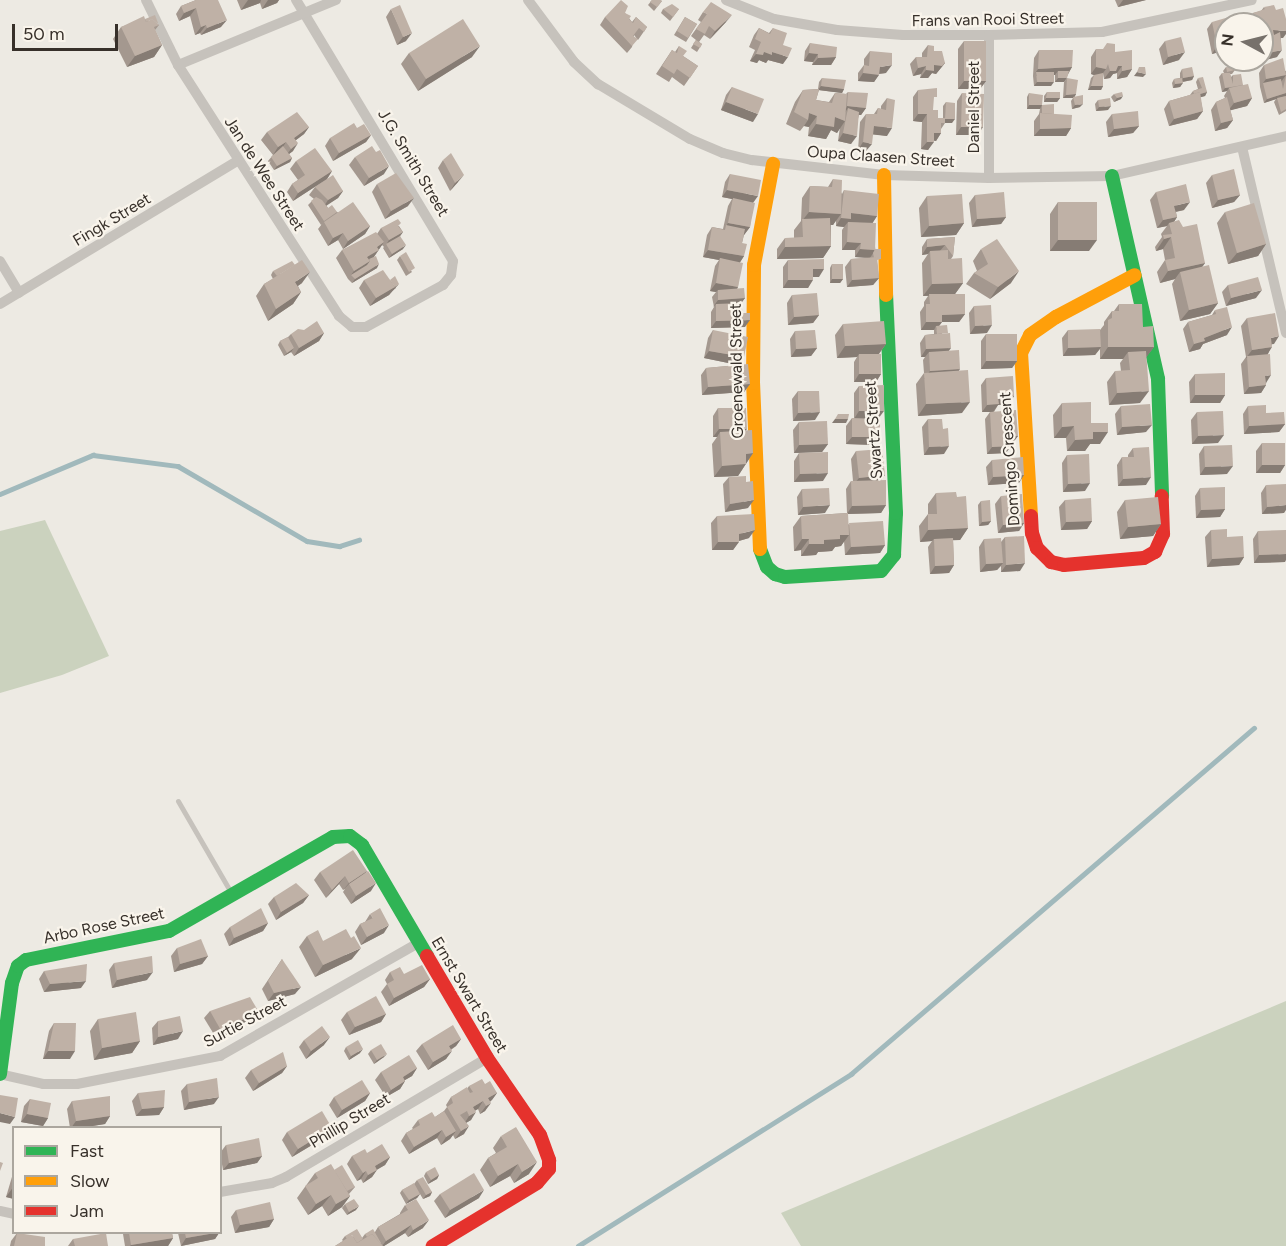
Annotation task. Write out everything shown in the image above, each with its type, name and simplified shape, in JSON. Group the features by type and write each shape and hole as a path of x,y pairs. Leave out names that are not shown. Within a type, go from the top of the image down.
{"street":[{"name":"Jan de Wee Street","path":"146,0 178,65 342,320 352,327 360,328 383,319"},
{"name":"J.G. Smith Street","path":"296,0 453,261 450,275 443,285 383,319"},
{"path":"178,65 336,0"},
{"name":"Oupa Claasen Street","path":"528,0 574,62 598,84 690,139 723,153 773,164 884,175 989,178 1112,176 1286,136"},
{"name":"Frans van Rooi Street","path":"726,0 774,19 814,27 903,35 989,36 1102,33 1252,0"},
{"name":"Daniel Street","path":"989,36 989,178"},
{"path":"1242,147 1281,289 1286,333"},
{"name":"Fingk Street","path":"0,304 237,160"},
{"name":"Groenewald Street","path":"773,164 754,265 752,294 760,552 761,560 775,574"},
{"name":"Swartz Street","path":"775,574 797,578 871,573 881,571 890,563 894,555 896,513 887,364 884,175"},
{"name":"Domingo Crescent","path":"1112,176 1136,275 1158,379 1163,534 1155,552 1144,558 1064,565 1051,562 1037,548 1032,533 1021,353 1030,335 1056,317 1136,275"},
{"path":"0,261 19,293"},
{"name":"Arbo Rose Street","path":"0,1074 12,983 18,966 35,957 169,931 333,837 350,836 355,840"},
{"name":"Ernst Swart Street","path":"355,840 367,854 487,1058 540,1135 547,1152 549,1168 537,1183 433,1246"},
{"name":"Surtie Street","path":"0,1074 43,1084 77,1084 219,1056 418,943"},
{"name":"Phillip Street","path":"222,1192 272,1183 286,1177 487,1058"}],"lane":[{"path":"178,801 232,896"}],"green space":[{"path":"45,520 109,656 62,675 0,693 0,531"},
{"path":"1286,1001 1286,1246 801,1246 781,1213"}],"building":[{"path":"196,0 218,0 227,20 207,28 206,25 201,27 196,8 184,13 181,6"},
{"path":"621,0 628,6 625,13 631,16 629,19 633,23 636,17 647,27 644,32 639,28 633,36 638,39 632,46 605,17"},
{"path":"652,0 662,1 657,7 650,2"},
{"path":"711,2 732,15 715,31 709,26 705,34 696,29 707,14 703,12"},
{"path":"672,4 679,9 673,17 663,9"},
{"path":"400,5 412,33 403,37 391,9"},
{"path":"1274,5 1276,10 1283,8 1286,31 1274,30 1274,12 1256,12 1265,9 1264,7"},
{"path":"155,15 158,23 152,19 146,22 145,19"},
{"path":"144,16 146,22 152,19 159,25 154,27 162,45 135,56 121,27"},
{"path":"685,17 697,24 688,38 677,31"},
{"path":"463,19 480,46 426,79 409,53"},
{"path":"759,28 770,34 773,28 787,33 783,45 792,48 788,57 772,52 772,55 764,52 763,55 756,54 761,42 755,39"},
{"path":"1280,32 1282,50 1274,52 1274,35"},
{"path":"1181,37 1185,52 1168,57 1165,41"},
{"path":"696,40 702,44 700,48 693,44"},
{"path":"964,41 986,41 986,81 964,81"},
{"path":"810,43 837,47 836,57 818,58 818,54 809,53"},
{"path":"1107,43 1115,44 1115,52 1132,50 1132,69 1122,71 1122,66 1118,66 1116,71 1110,71 1108,64 1106,69 1096,67 1096,49 1103,49"},
{"path":"928,45 934,46 934,51 942,51 945,63 942,66 934,65 934,71 926,70 926,66 918,68 916,57 927,57"},
{"path":"679,46 687,51 683,56 698,66 690,78 677,69 674,74 662,66 672,50 677,53"},
{"path":"1039,50 1073,50 1072,67 1038,69"},
{"path":"870,51 892,53 892,65 880,67 879,75 863,73 864,65 869,66"},
{"path":"1283,58 1286,75 1266,79 1265,72 1274,72 1274,61"},
{"path":"1139,67 1145,67 1146,74 1137,72"},
{"path":"1192,67 1194,76 1183,78 1182,69"},
{"path":"1058,71 1069,71 1067,78 1058,78"},
{"path":"1036,72 1054,72 1054,82 1037,82"},
{"path":"1103,73 1103,86 1091,86 1094,75"},
{"path":"1222,73 1230,73 1233,84 1233,75 1241,74 1243,85 1225,88"},
{"path":"1286,75 1286,93 1267,99 1263,83 1281,79 1283,89"},
{"path":"1203,77 1207,92 1194,94 1193,91 1202,88 1198,78"},
{"path":"822,78 846,80 844,89 821,86"},
{"path":"1067,78 1078,80 1076,94 1066,95"},
{"path":"1182,78 1183,83 1175,84 1174,79"},
{"path":"1248,84 1252,98 1234,103 1229,88"},
{"path":"732,87 764,99 758,114 726,102"},
{"path":"937,88 933,110 938,110 938,118 945,118 945,123 941,123 941,133 934,133 934,142 927,142 927,114 918,114 918,90"},
{"path":"819,89 816,100 832,103 835,93 847,94 845,121 835,117 834,127 816,124 817,116 809,113 808,120 794,112 803,90"},
{"path":"848,92 868,93 866,108 847,106"},
{"path":"1047,92 1060,92 1060,98 1046,98"},
{"path":"1122,92 1123,96 1117,98 1114,94"},
{"path":"1200,92 1203,111 1174,119 1169,101"},
{"path":"962,93 984,94 983,127 961,127"},
{"path":"1029,93 1043,95 1042,105 1029,105"},
{"path":"1083,95 1083,104 1075,105 1073,97"},
{"path":"1286,96 1286,109 1281,112 1277,98"},
{"path":"1227,97 1233,120 1221,123 1216,102"},
{"path":"887,98 895,100 892,128 874,126 872,144 863,142 866,114 877,114 878,108 886,110"},
{"path":"1110,98 1111,106 1099,107 1098,100"},
{"path":"946,102 955,103 955,119 945,119"},
{"path":"1054,104 1054,114 1042,113 1042,105"},
{"path":"848,108 859,112 857,136 843,133"},
{"path":"1138,111 1139,126 1114,129 1112,114"},
{"path":"297,112 309,127 294,138 298,143 291,149 286,142 278,147 267,132"},
{"path":"1040,113 1072,115 1071,128 1040,129"},
{"path":"354,123 357,128 364,124 371,135 339,153 330,138"},
{"path":"283,146 292,158 277,166 271,157"},
{"path":"372,146 376,152 380,150 389,166 369,178 355,157"},
{"path":"315,148 332,171 298,193 292,184 305,175 296,161"},
{"path":"451,153 464,175 455,183 443,160"},
{"path":"1234,169 1240,195 1218,200 1212,175"},
{"path":"396,173 414,198 391,211 377,184"},
{"path":"730,174 761,180 758,196 727,190"},
{"path":"333,175 343,191 328,200 315,187"},
{"path":"833,179 842,180 841,214 809,212 810,186 832,187"},
{"path":"1186,184 1190,202 1174,206 1177,217 1163,220 1156,192"},
{"path":"844,190 879,194 877,216 851,213 851,219 841,218"},
{"path":"1004,192 1006,217 977,219 975,195"},
{"path":"962,194 964,223 929,226 927,196"},
{"path":"316,197 322,200 328,208 332,205 337,212 324,221 311,201"},
{"path":"733,198 755,203 750,227 728,223"},
{"path":"353,202 370,226 348,241 343,233 333,238 324,222"},
{"path":"1058,202 1097,202 1097,240 1058,240"},
{"path":"1254,203 1266,244 1237,253 1225,212"},
{"path":"830,218 831,246 785,247 785,238 803,237 802,219"},
{"path":"398,219 401,223 398,226 403,232 389,240 381,228"},
{"path":"1179,220 1183,227 1197,224 1205,263 1168,271 1165,260 1175,258 1171,237 1164,239 1163,235 1172,234 1169,223"},
{"path":"848,222 876,223 875,250 860,249 861,243 847,242"},
{"path":"726,225 745,229 742,243 747,244 744,256 708,250 712,227 725,230"},
{"path":"376,232 384,242 377,247 379,250 367,257 370,261 354,271 342,250"},
{"path":"400,236 406,245 392,254 386,244"},
{"path":"955,237 953,256 945,245 927,247 927,239"},
{"path":"997,239 1019,271 998,287 974,273 988,264 981,249"},
{"path":"875,249 881,249 881,259 874,258"},
{"path":"948,250 948,259 962,258 963,283 932,284 930,251"},
{"path":"406,252 415,268 409,272 400,256"},
{"path":"376,256 379,264 355,279 351,275 367,265 369,259"},
{"path":"877,257 879,278 852,280 851,259"},
{"path":"720,258 743,263 738,287 716,283"},
{"path":"824,259 824,269 813,269 813,280 788,280 788,260"},
{"path":"302,260 310,272 295,282 301,292 276,309 264,284"},
{"path":"292,261 295,265 277,276 273,271"},
{"path":"832,264 843,264 843,279 832,279"},
{"path":"1209,265 1218,303 1189,310 1180,272"},
{"path":"383,270 395,287 376,298 364,280"},
{"path":"395,276 399,284 395,287 390,280"},
{"path":"1258,277 1262,290 1231,298 1228,285"},
{"path":"744,288 745,298 718,300 718,290"},
{"path":"817,293 819,315 794,317 792,295"},
{"path":"929,294 965,294 965,314 942,315 942,322 926,322 926,304 930,304"},
{"path":"742,303 742,313 750,313 750,320 716,321 716,304"},
{"path":"1119,304 1142,304 1143,327 1153,326 1154,347 1108,347 1108,320 1112,318 1112,311 1119,311"},
{"path":"991,305 992,325 975,326 974,306"},
{"path":"1227,307 1232,327 1194,344 1188,322 1216,314 1215,310"},
{"path":"1275,313 1279,336 1271,338 1272,347 1252,350 1247,318"},
{"path":"317,321 324,333 299,348 291,334 298,329 304,330"},
{"path":"884,321 886,344 845,346 843,324"},
{"path":"947,325 948,333 937,334 936,326"},
{"path":"1100,329 1101,347 1068,348 1068,330"},
{"path":"713,330 748,337 744,357 709,351"},
{"path":"815,330 817,348 796,349 795,331"},
{"path":"950,333 951,348 926,349 925,335"},
{"path":"986,334 1017,334 1017,361 986,361"},
{"path":"288,337 294,348 287,353 280,341"},
{"path":"959,350 960,369 930,371 929,352"},
{"path":"1146,351 1149,391 1117,393 1115,371 1130,370 1128,352"},
{"path":"859,354 881,354 881,374 859,374"},
{"path":"1270,354 1271,375 1265,376 1266,385 1249,387 1247,356"},
{"path":"748,364 750,384 708,387 706,368"},
{"path":"968,370 970,402 926,404 924,373"},
{"path":"1225,373 1225,395 1195,395 1195,374"},
{"path":"1013,376 1014,396 998,397 999,404 987,405 986,378"},
{"path":"884,385 884,411 859,411 859,386"},
{"path":"798,391 819,391 820,412 798,413"},
{"path":"1091,402 1091,423 1108,423 1108,432 1093,432 1093,439 1075,440 1074,426 1062,427 1062,403"},
{"path":"1150,404 1152,425 1122,427 1121,406"},
{"path":"1266,405 1266,413 1284,412 1285,424 1249,426 1248,406"},
{"path":"718,408 746,408 747,429 719,429"},
{"path":"1016,410 1018,436 1011,436 1011,446 992,447 990,412"},
{"path":"1223,411 1224,435 1198,436 1197,412"},
{"path":"838,414 849,414 848,419 835,419"},
{"path":"852,418 880,419 880,437 852,437"},
{"path":"928,419 942,419 943,429 948,428 949,446 929,447"},
{"path":"827,421 828,444 799,445 799,422"},
{"path":"752,430 753,453 746,454 746,464 722,466 720,432"},
{"path":"1262,443 1285,443 1285,465 1262,465"},
{"path":"1232,445 1233,466 1205,467 1204,446"},
{"path":"1149,447 1151,477 1123,479 1122,457 1134,457 1133,448"},
{"path":"882,449 885,475 859,478 856,451"},
{"path":"828,452 828,473 800,474 799,453"},
{"path":"1089,454 1090,483 1068,484 1067,455"},
{"path":"1023,457 1024,475 993,477 992,460"},
{"path":"746,476 746,482 753,481 754,500 730,504 729,477"},
{"path":"886,480 886,505 852,506 851,481"},
{"path":"1286,484 1286,505 1267,507 1266,485"},
{"path":"1225,487 1225,509 1201,510 1200,488"},
{"path":"829,488 830,505 803,507 802,489"},
{"path":"956,492 957,497 966,496 968,528 928,530 928,514 937,514 936,493"},
{"path":"1022,494 1024,523 1003,525 1001,496"},
{"path":"1158,497 1161,524 1128,527 1125,500"},
{"path":"1091,498 1092,521 1066,522 1065,500"},
{"path":"990,500 991,521 982,522 981,501"},
{"path":"848,513 849,535 840,535 840,539 824,540 824,544 809,544 809,539 802,539 801,516"},
{"path":"754,514 755,530 739,534 739,542 718,542 717,516"},
{"path":"883,521 885,545 851,547 849,523"},
{"path":"1227,529 1227,537 1243,536 1244,557 1212,559 1211,530"},
{"path":"1286,530 1286,554 1259,555 1258,531"},
{"path":"1024,536 1025,563 1006,565 1005,537"},
{"path":"953,538 954,565 935,566 934,539"},
{"path":"1001,538 1003,563 986,564 984,539"},
{"path":"353,850 367,871 349,883 345,876 332,890 320,872"},
{"path":"368,871 376,883 356,896 349,884"},
{"path":"296,883 309,895 281,912 274,897"},
{"path":"261,908 268,923 234,938 230,927"},
{"path":"380,908 389,925 367,937 360,924 373,918 370,914"},
{"path":"346,929 351,938 354,936 361,948 323,965 307,936 318,930 323,941"},
{"path":"201,939 208,956 180,964 177,948"},
{"path":"152,956 153,972 117,980 114,963"},
{"path":"282,959 301,987 274,993 268,981"},
{"path":"87,964 86,981 50,984 44,971"},
{"path":"422,965 430,979 394,998 387,984 394,980 390,972 400,967 404,974"},
{"path":"376,996 386,1014 355,1027 347,1012"},
{"path":"250,997 257,1009 223,1034 210,1011"},
{"path":"136,1012 140,1041 102,1048 98,1019"},
{"path":"180,1016 183,1031 158,1037 158,1021"},
{"path":"54,1023 76,1023 75,1051 48,1051"},
{"path":"453,1025 461,1039 449,1046 452,1051 433,1062 422,1044"},
{"path":"322,1026 330,1037 311,1051 304,1040"},
{"path":"358,1040 363,1049 351,1056 346,1047"},
{"path":"381,1044 387,1054 377,1060 371,1050"},
{"path":"283,1052 287,1066 259,1083 251,1070"},
{"path":"409,1055 417,1068 403,1077 405,1081 391,1090 381,1072"},
{"path":"217,1078 219,1097 189,1102 187,1084"},
{"path":"482,1079 485,1084 490,1081 497,1093 488,1098 491,1103 486,1106 483,1101 473,1107 476,1112 469,1116 467,1111 460,1115 469,1126 461,1131 447,1107 453,1103 451,1097 467,1087 470,1093 473,1092 469,1086"},
{"path":"362,1080 370,1093 342,1110 334,1097"},
{"path":"165,1090 164,1107 142,1109 138,1093"},
{"path":"0,1095 18,1098 15,1117 0,1113"},
{"path":"110,1096 110,1116 76,1121 72,1101"},
{"path":"30,1099 51,1103 48,1118 27,1114"},
{"path":"322,1111 332,1128 298,1149 287,1132"},
{"path":"444,1111 456,1131 446,1137 442,1130 414,1147 406,1133 420,1125 418,1120 432,1112 435,1117"},
{"path":"516,1127 537,1162 522,1172 518,1164 498,1176 488,1158 507,1147 501,1136"},
{"path":"259,1138 262,1156 229,1163 226,1145"},
{"path":"382,1144 390,1157 375,1166 377,1170 368,1175 366,1171 363,1173 352,1156 365,1149 367,1153"},
{"path":"331,1164 350,1196 336,1204 331,1195 316,1204 305,1186 318,1178 315,1173"},
{"path":"342,1165 355,1187 347,1191 334,1170"},
{"path":"435,1167 439,1175 431,1180 426,1172"},
{"path":"474,1173 484,1190 450,1210 440,1194"},
{"path":"423,1177 432,1192 426,1195 417,1180"},
{"path":"414,1183 420,1194 409,1200 402,1190"},
{"path":"354,1199 359,1206 349,1212 345,1204"},
{"path":"416,1199 429,1220 413,1230 411,1225 386,1241 378,1227 408,1210 405,1205"},
{"path":"270,1202 274,1219 240,1225 236,1210"},
{"path":"357,1229 363,1239 357,1243 352,1235 347,1239 345,1236"},
{"path":"373,1229 381,1243 372,1234 367,1237 365,1234"},
{"path":"17,1234 45,1237 45,1246 14,1246"},
{"path":"106,1234 108,1246 75,1246 73,1239"},
{"path":"129,1234 172,1234 173,1238 131,1245"},
{"path":"185,1234 209,1234 186,1238"},
{"path":"372,1234 383,1246 335,1246 352,1235 357,1243"}],"waterway":[{"path":"0,494 93,455 178,466 307,541 340,546 359,540"},
{"path":"578,1246 851,1074 1254,728"}],"traffic: fast":[{"path":"1112,176 1158,379 1162,496"},
{"path":"760,549 767,567 775,574 785,577 881,571 894,555 896,513 886,295"},
{"path":"0,1074 12,983 18,966 26,960 169,931 333,837 350,836 362,845 427,956"}],"traffic: slow":[{"path":"760,549 753,383 754,265 773,164"},
{"path":"884,175 886,295"},
{"path":"1031,516 1021,353 1030,335 1056,317 1135,275"}],"traffic: jam":[{"path":"1031,516 1032,533 1037,548 1051,562 1064,565 1144,558 1155,552 1163,534 1162,496"},
{"path":"427,956 487,1058 540,1135 549,1160 549,1169 537,1183 433,1246"}]}
